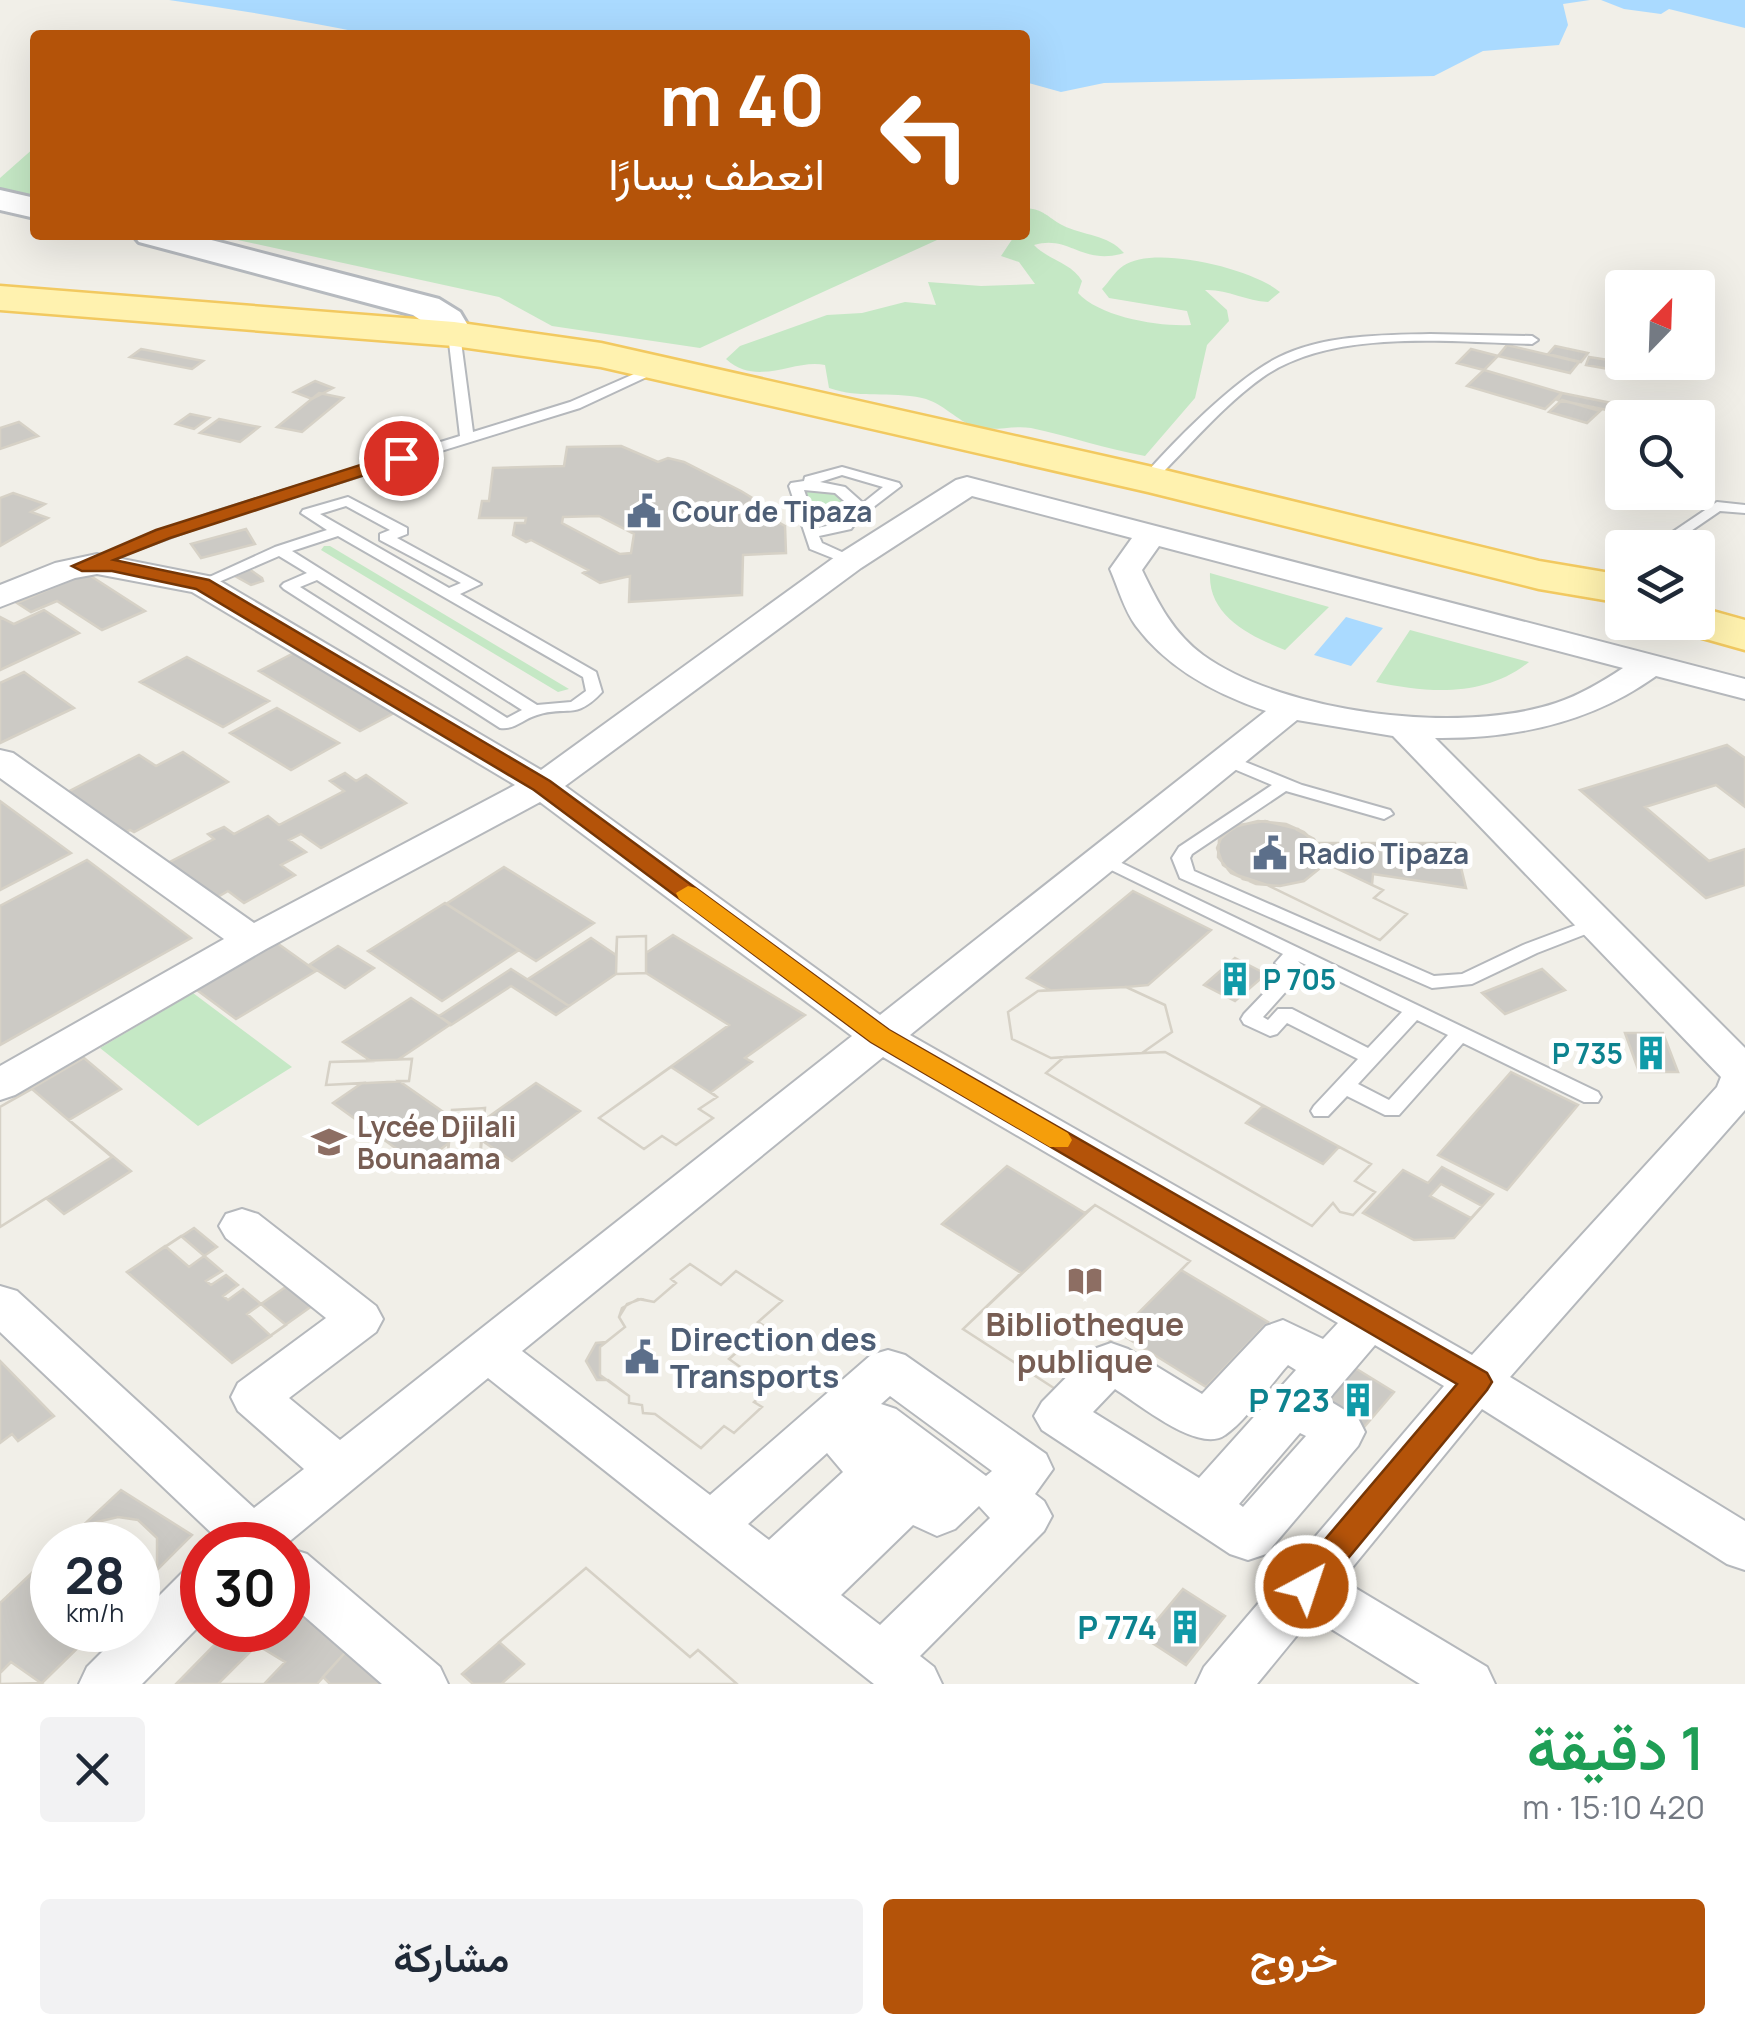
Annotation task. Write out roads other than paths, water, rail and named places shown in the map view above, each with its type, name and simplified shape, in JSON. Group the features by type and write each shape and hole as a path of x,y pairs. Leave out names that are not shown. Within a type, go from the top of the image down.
{"main road":[{"path":"0,200 30,207"},
{"path":"170,240 426,307 447,320 454,334"},
{"path":"0,298 454,334 662,367 1538,575 1605,585"},
{"path":"1715,611 1745,618"},
{"path":"1715,626 1745,634"}],"street":[{"path":"0,1085 252,940 542,786 850,560 967,486 1745,689"},
{"path":"1150,533 1126,569 1132,596 1149,623 1210,673 1292,707 1405,728 1495,726 1560,714 1600,698 1649,665"},
{"path":"0,597 82,566 112,565 202,584 542,786 880,1036 1477,1382 1745,1548"},
{"path":"288,1522 339,1469 1292,707"},
{"path":"1223,1684 1477,1382 1734,1095 1743,1076 1730,1056 1405,728"},
{"path":"0,760 252,940"},
{"path":"242,1226 359,1320 254,1397 339,1469"},
{"path":"0,1304 231,1522"},
{"path":"1329,1366 1283,1339 1207,1422 1110,1362 1060,1416 1248,1538 1340,1432 1295,1405 1329,1366 1368,1320"},
{"path":"488,1351 899,1671 1026,1516 999,1496 1028,1469 888,1370 712,1525"},
{"path":"1306,1586 1468,1684"},
{"path":"310,1591 421,1684"},
{"path":"106,1684 180,1610"}],"lane":[{"path":"454,334 467,437"},
{"path":"1148,480 1262,372 1304,350 1404,338 1532,340"},
{"path":"82,566 216,516 599,396 662,367"},
{"path":"796,486 842,471 894,486 836,530 812,534"},
{"path":"796,486 820,486 843,492 856,502 858,514"},
{"path":"796,486 815,546 850,560"},
{"path":"280,550 534,710 555,712 584,703 594,692 594,680 446,594 308,512 348,502 402,531 386,537 473,584 446,594"},
{"path":"1682,530 1717,506 1745,509"},
{"path":"202,584 280,550 339,531"},
{"path":"318,574 288,586 506,725 534,710"},
{"path":"1228,760 1285,784 1384,814"},
{"path":"1285,784 1186,851 1181,858 1186,874 1432,982 1466,980 1530,949 1598,923"},
{"path":"1105,860 1591,1097"},
{"path":"1296,954 1284,963 1297,970 1251,1019 1270,1029 1285,1014 1372,1058"},
{"path":"1320,1111 1414,1011"},
{"path":"1345,1086 1392,1110 1460,1034"}],"water":[{"path":"169,0 1590,0 1563,4 1568,25 1559,45 1483,51 1434,76 1104,83 1061,92 1030,83 1030,30 346,30"},
{"path":"1601,0 1745,0 1745,28 1669,9 1661,14 1624,9"},
{"path":"1346,617 1383,628 1351,666 1314,655"}],"place":[{"name":"Cour de Tipaza","path":"644,511"},
{"name":"Radio Tipaza","path":"1270,853"},
{"name":"P 705","path":"1235,979"},
{"name":"P 735","path":"1651,1053"},
{"name":"Lycée Djilali Bounaama","path":"329,1142"},
{"name":"Bibliotheque publique","path":"1085,1281"},
{"name":"Direction des Transports","path":"642,1357"},
{"name":"P 723","path":"1358,1400"},
{"name":"P 774","path":"1185,1627"}]}
